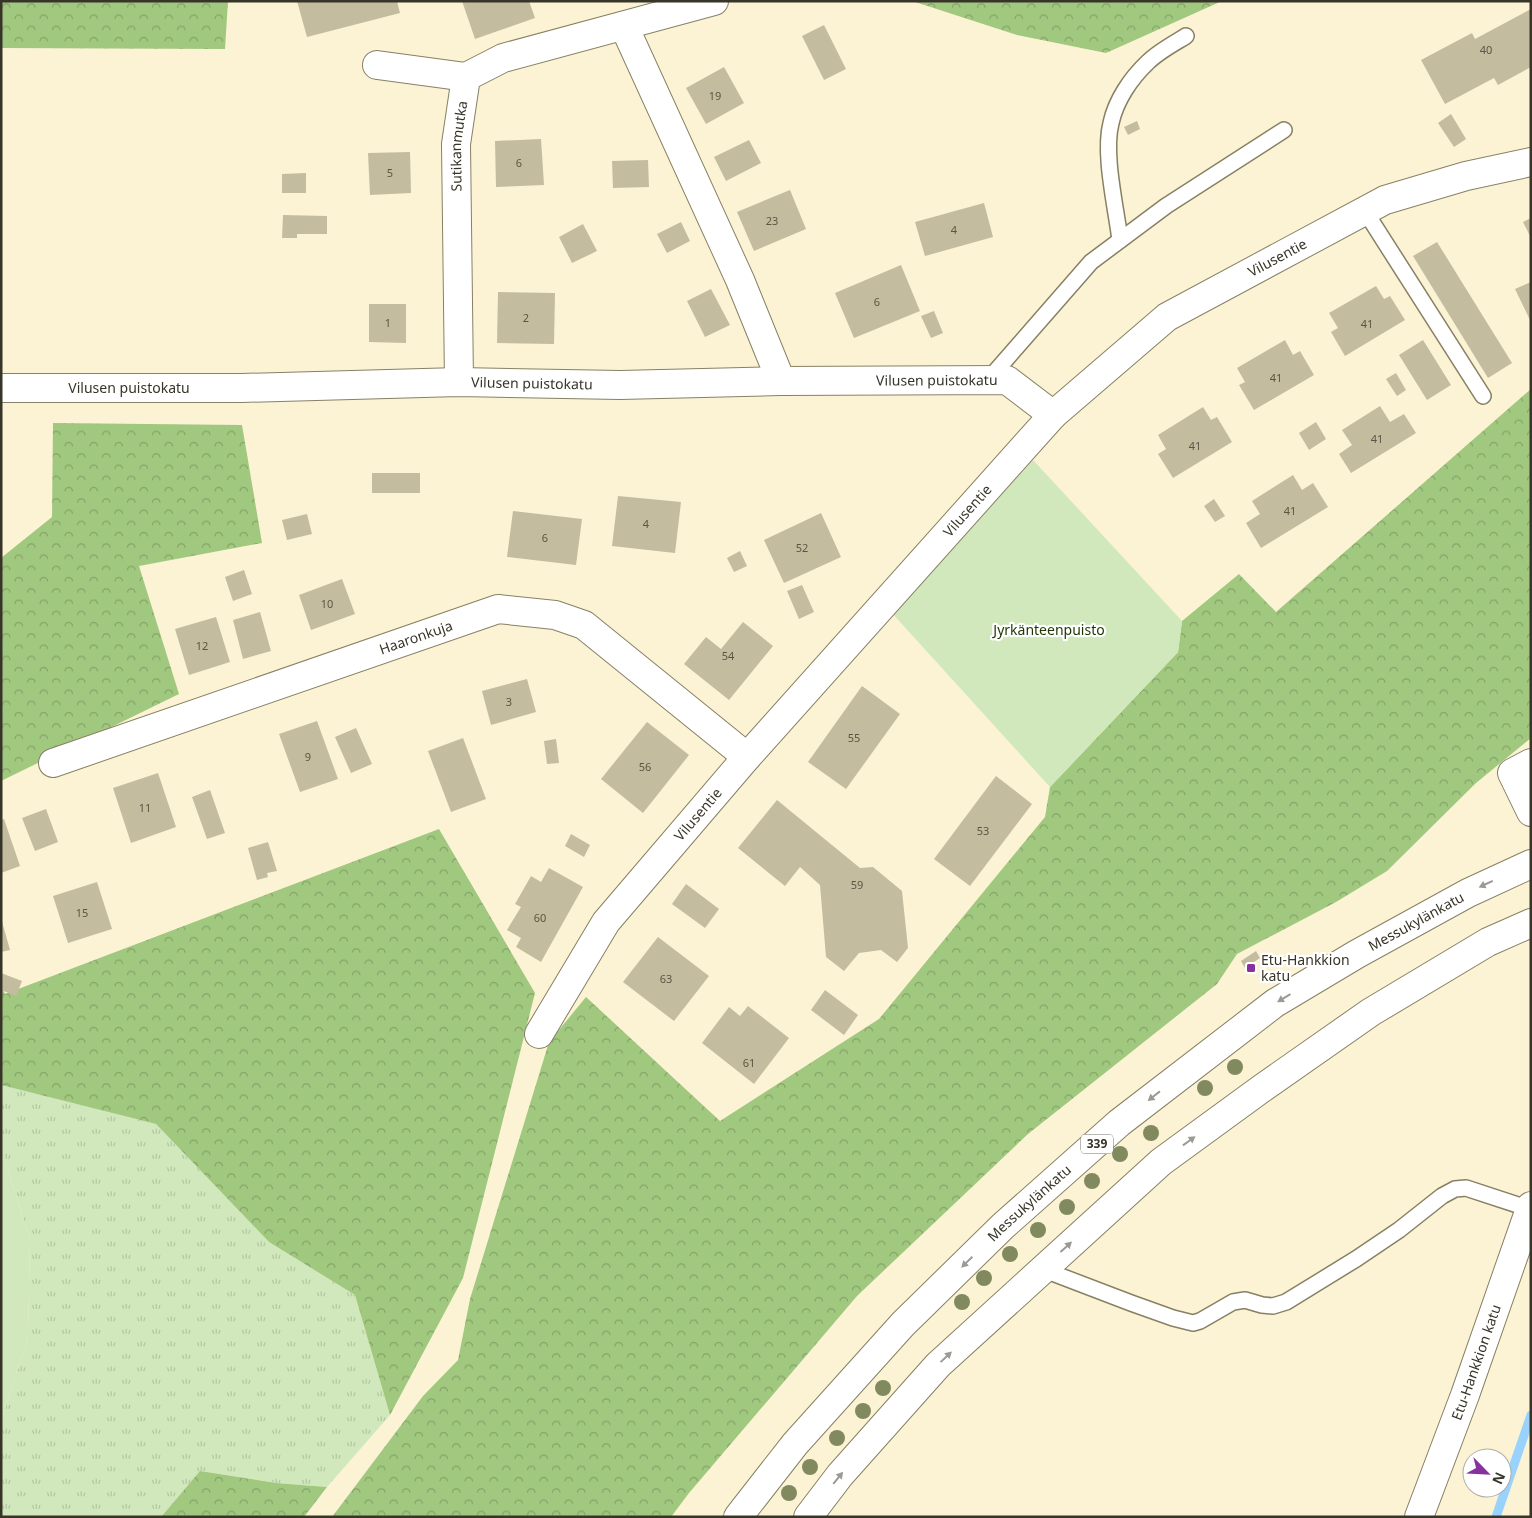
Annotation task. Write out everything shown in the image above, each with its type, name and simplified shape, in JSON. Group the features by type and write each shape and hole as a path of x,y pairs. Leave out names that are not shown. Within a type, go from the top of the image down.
{"street":[{"path":"377,65 466,77 503,58 714,1"},
{"path":"624,26 740,280 781,381"},
{"name":"Sutikanmutka","path":"458,382 456,144 466,77"},
{"name":"Vilusentie","path":"540,1034 606,922 747,757 1053,415 1167,317 1365,211 1386,200 1466,176 1531,162"},
{"name":"Vilusen puistokatu","path":"1,388 242,388 458,382 620,385 781,381 1007,380 1053,415"},
{"name":"Haaronkuja","path":"52,763 498,609 555,615 584,625 747,757"},
{"path":"1531,763 1512,773 1531,812"},
{"name":"Messukylänkatu","path":"738,1517 795,1444 903,1324 1003,1226 1119,1123 1275,1003 1357,954 1468,893 1531,864"},
{"path":"808,1517 840,1475 938,1365 1161,1162 1261,1088 1371,1012 1488,942 1531,923"},
{"name":"Etu-Hankkion katu","path":"1419,1517 1465,1395 1530,1208"}],"lane":[{"path":"1120,240 1108,151 1110,123 1118,101 1131,81 1149,61 1186,36"},
{"path":"988,380 1091,262 1166,206 1284,130"},
{"path":"1365,211 1483,396"},
{"path":"1042,1269 1173,1318 1192,1322 1200,1320 1233,1302 1245,1300 1273,1306 1286,1302 1356,1259 1399,1230 1442,1196 1455,1189 1466,1188 1530,1208"}],"green space":[{"path":"1,1 228,1 225,49 1,48"},
{"path":"912,1 1222,1 1106,53 1017,35"},
{"path":"1531,389 1531,738 1476,783 1387,871 1336,902 1237,954 1217,984 1028,1134 857,1296 689,1493 671,1517 332,1517 423,1396 458,1360 470,1299 549,1042 586,997 720,1121 879,1019 1045,817 1050,787 1178,652 1182,621 1239,574 1276,612"},
{"path":"53,423 242,425 262,543 139,566 179,694 1,781 1,558 52,517"},
{"name":"Jyrkänteenpuisto","path":"1033,460 1182,621 1178,652 1050,787 891,612"},
{"path":"439,829 535,993 463,1278 390,1415 355,1295 269,1242 156,1124 1,1085 1,986 5,994"},
{"path":"1,1085 156,1124 269,1242 355,1295 390,1415 327,1487 276,1483 200,1471 161,1517 1,1517 1,1422 28,1336 30,1239 1,1149"},
{"path":"1,1149 30,1239 28,1336 1,1422"},
{"path":"200,1471 276,1483 327,1487 304,1517 161,1517"}],"building":[{"path":"297,1 397,1 400,13 307,37"},
{"path":"462,1 529,1 535,18 475,39"},
{"path":"1531,9 1531,67 1498,85 1494,78 1445,104 1421,60 1472,33 1475,39"},
{"path":"824,25 846,69 824,80 802,36"},
{"path":"724,67 744,103 706,124 686,88"},
{"path":"1451,114 1466,139 1454,147 1438,123"},
{"path":"1137,121 1140,129 1128,135 1124,127"},
{"path":"541,139 544,185 496,187 495,141"},
{"path":"749,140 761,163 726,181 714,157"},
{"path":"410,152 411,193 370,195 368,153"},
{"path":"648,160 649,187 613,188 612,161"},
{"path":"306,173 306,193 282,193 282,174"},
{"path":"790,190 806,229 754,251 737,212"},
{"path":"984,203 993,237 925,256 915,222"},
{"path":"283,215 327,216 327,234 297,234 297,238 282,238"},
{"path":"1531,218 1531,238 1523,222"},
{"path":"681,222 690,241 667,253 657,234"},
{"path":"583,224 597,251 572,263 559,237"},
{"path":"1437,242 1512,363 1488,378 1413,256"},
{"path":"901,265 920,311 854,338 835,293"},
{"path":"1531,282 1531,322 1515,289"},
{"path":"1376,286 1384,299 1390,296 1405,320 1345,356 1331,332 1338,328 1329,313"},
{"path":"711,289 730,325 705,337 687,301"},
{"path":"498,292 555,293 554,344 497,343"},
{"path":"369,304 406,304 406,343 369,342"},
{"path":"934,311 943,333 931,338 921,316"},
{"path":"1285,340 1293,355 1300,351 1314,375 1254,410 1239,385 1245,382 1237,368"},
{"path":"1423,340 1451,385 1427,400 1399,355"},
{"path":"1396,373 1406,390 1397,396 1386,379"},
{"path":"1380,406 1390,422 1404,414 1416,433 1351,473 1339,454 1352,445 1342,430"},
{"path":"1203,407 1211,420 1217,417 1232,442 1173,478 1158,454 1166,449 1158,435"},
{"path":"1316,422 1326,439 1309,450 1299,433"},
{"path":"372,473 420,473 420,493 372,493"},
{"path":"1293,475 1302,490 1313,483 1328,507 1261,548 1246,523 1260,514 1252,501"},
{"path":"618,496 681,502 675,553 612,546"},
{"path":"1214,499 1225,516 1215,522 1204,506"},
{"path":"513,511 582,519 576,565 507,557"},
{"path":"821,513 841,557 784,583 764,540"},
{"path":"307,514 312,534 287,540 282,520"},
{"path":"740,551 747,566 734,572 727,558"},
{"path":"244,570 252,594 233,601 225,577"},
{"path":"342,579 355,614 311,630 299,595"},
{"path":"802,585 814,612 799,619 787,591"},
{"path":"260,612 271,651 243,659 233,620"},
{"path":"216,617 230,662 189,675 175,629"},
{"path":"743,622 773,646 729,700 684,664 706,637 721,649"},
{"path":"527,679 536,712 491,725 482,691"},
{"path":"862,686 900,714 846,789 808,762"},
{"path":"317,721 338,779 300,792 279,734"},
{"path":"647,722 689,755 643,813 601,779"},
{"path":"356,728 372,764 351,773 335,737"},
{"path":"463,738 486,799 451,812 428,751"},
{"path":"556,739 559,763 547,764 544,741"},
{"path":"158,773 176,827 131,843 113,788"},
{"path":"996,776 1032,804 970,886 934,859"},
{"path":"210,790 225,833 207,839 192,797"},
{"path":"777,800 860,868 873,867 902,891 908,948 897,962 881,950 859,953 844,971 826,957 820,885 800,867 785,886 738,848"},
{"path":"46,809 58,842 35,851 22,818"},
{"path":"4,819 20,866 1,873 1,820"},
{"path":"571,834 590,845 584,857 565,846"},
{"path":"268,842 277,871 267,873 268,877 257,880 248,848"},
{"path":"549,868 583,887 541,962 516,947 521,938 507,930 521,907 515,904 531,876 541,882"},
{"path":"97,882 112,929 68,943 53,896"},
{"path":"686,884 719,909 705,928 672,904"},
{"path":"1,918 10,950 1,952"},
{"path":"658,937 709,976 674,1021 623,982"},
{"path":"1256,951 1260,958 1245,968 1241,961"},
{"path":"1,973 22,981 16,996 1,990"},
{"path":"825,990 858,1015 844,1035 811,1010"},
{"path":"748,1006 789,1038 754,1084 702,1043 729,1007 740,1016"}],"waterway":[{"path":"1496,1517 1531,1415"}],"place":[{"name":"Etu-Hankkion katu","path":"1251,968"}]}
